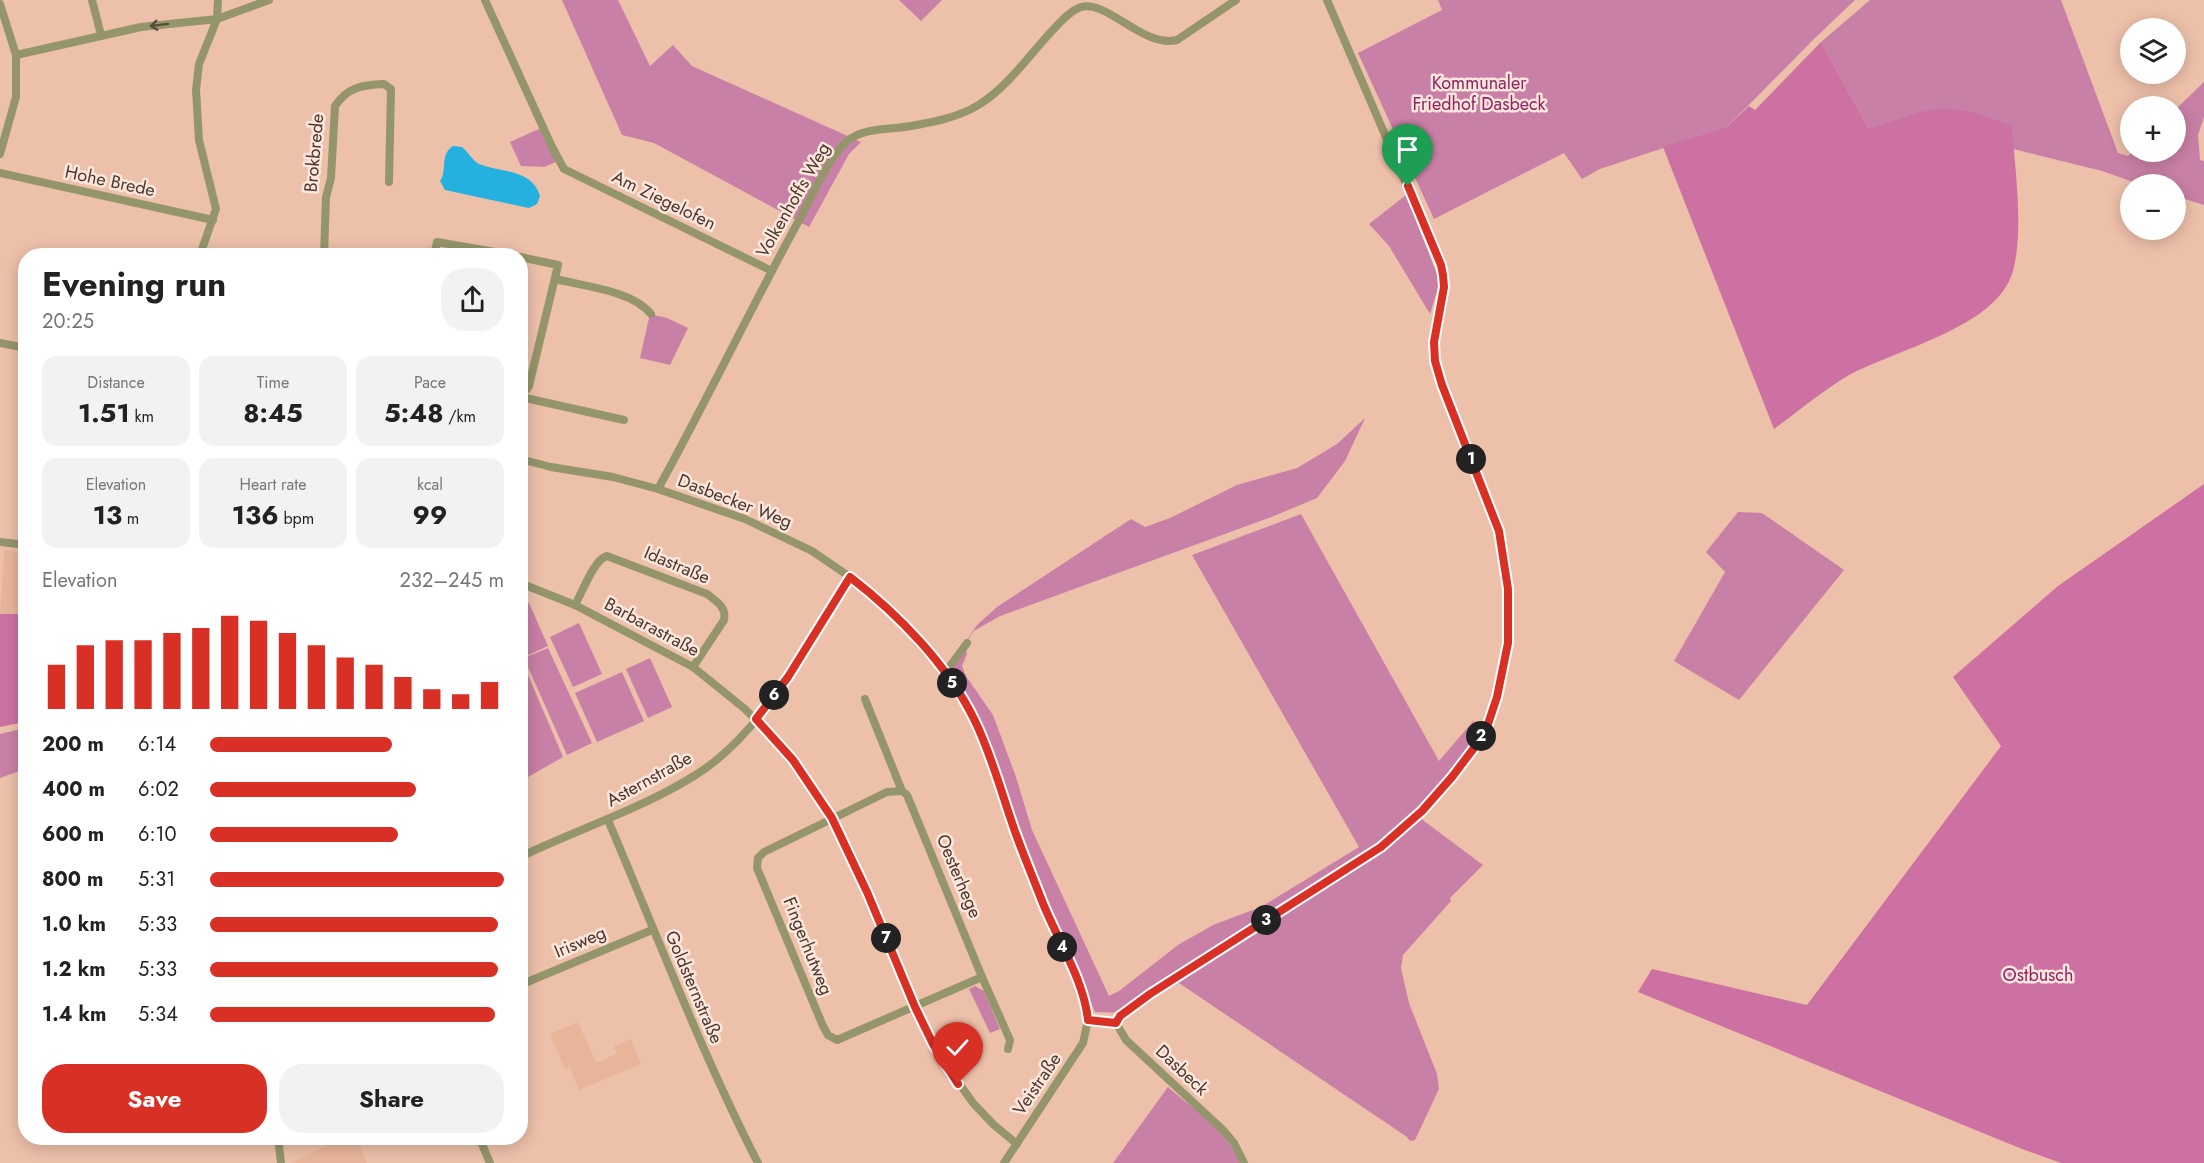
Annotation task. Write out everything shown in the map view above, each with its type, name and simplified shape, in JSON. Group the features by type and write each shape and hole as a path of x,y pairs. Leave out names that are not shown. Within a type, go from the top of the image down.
{"street":[{"path":"92,0 101,35"},
{"path":"205,248 216,209 199,140 196,90 199,64 217,19 218,0"},
{"path":"16,55 141,27 217,19 269,0"},
{"name":"Am Ziegelofen","path":"485,0 564,169 772,271"},
{"name":"Volkenhoffs Weg","path":"658,489 830,165 838,152 853,138 863,133 936,121 979,105 995,93 1064,19 1081,7 1093,7 1155,40 1168,42 1177,40 1236,0"},
{"path":"1088,1020 1116,1023 1120,1016 1150,994 1381,847 1422,811 1452,777 1474,748 1488,724 1497,697 1508,643 1508,589 1499,531 1442,385 1435,361 1435,328 1444,287 1441,265 1327,0"},
{"path":"0,4 16,55 16,97 0,154"},
{"name":"Brokbrede","path":"324,248 326,197 331,177 335,106 341,97 356,87 384,84 391,89 389,182"},
{"name":"Hohe Brede","path":"0,173 213,220"},
{"path":"436,248 437,242 474,248"},
{"path":"528,259 558,265 528,387"},
{"path":"555,279 624,296 642,304 651,314"},
{"path":"0,343 18,346"},
{"path":"528,399 624,420"},
{"name":"Dasbecker Weg","path":"528,461 613,477 658,489 745,519 812,551 850,577 893,614 945,673 976,723 1043,904 1083,993 1088,1020"},
{"path":"0,542 18,544"},
{"name":"Idastraße","path":"575,605 596,565 602,557 607,556 707,594 721,605 725,615 693,667"},
{"name":"Asternstraße","path":"528,854 608,820 696,775 738,739 788,677 850,577"},
{"name":"Barbarastraße","path":"528,586 575,605 693,667 756,719 793,760 832,818 867,892 915,1007 939,1055 966,1094 994,1125 1017,1144"},
{"path":"945,673 967,643"},
{"name":"Oesterhege","path":"864,699 1010,1040 1008,1049"},
{"path":"832,818 887,792 902,791"},
{"name":"Fingerhutweg","path":"832,818 764,852 758,858 757,868 823,1026 828,1035 837,1040 915,1007"},
{"name":"Goldsternstraße","path":"608,820 652,930 722,1092 758,1163"},
{"name":"Irisweg","path":"528,983 652,930"},
{"path":"915,1007 982,977"},
{"name":"Veistraße","path":"1004,1163 1083,1043 1088,1020"},
{"name":"Dasbeck","path":"1116,1023 1126,1040 1224,1131 1234,1143 1244,1163"},
{"path":"279,1145 281,1163"},
{"path":"482,1145 490,1163"}],"shaded area":[{"path":"4,550 18,552 18,614 0,614"},
{"path":"578,1022 596,1063 616,1054 614,1046 631,1039 641,1064 579,1090 570,1067 565,1069 550,1034"},
{"path":"328,1145 360,1145 367,1163 291,1163"}],"green space":[{"path":"562,0 618,0 650,66 673,45 692,66 861,142 849,154 809,227 654,143 622,135"},
{"path":"899,0 942,0 921,21"},
{"name":"Kommunaler Friedhof Dasbeck","path":"1438,0 1855,0 1727,127 1600,169 1582,179 1564,153 1434,219 1358,53 1442,10"},
{"path":"1870,0 2061,0 2120,154 2120,162 2186,162 2186,99 2204,82 2204,117 2198,135 2200,160 2204,161 2204,205 2186,199 2186,174 2120,174 2120,177 2013,149 2012,126 1869,129 1821,42"},
{"path":"1821,42 1869,129 1914,114 1940,109 1972,112 2012,126 2018,200 2016,255 2013,271 2003,291 1986,308 1965,323 1940,336 1844,378 1774,429 1663,147 1727,127 1749,106 1755,110"},
{"path":"541,128 556,162 544,167 521,166 510,142"},
{"path":"1406,195 1438,277 1438,288 1430,314 1389,246 1369,224"},
{"path":"654,315 667,318 688,328 670,365 640,358 649,318"},
{"path":"1365,418 1345,461 1317,498 1274,516 1000,616 974,631 954,660 977,625 997,607 1131,519 1145,527 1170,518 1237,485 1297,468 1337,444"},
{"name":"Ostbusch","path":"2204,484 2204,1163 2061,1163 1638,992 1652,969 1807,1005 2001,746 1953,677 2058,586"},
{"path":"1738,512 1762,513 1844,570 1739,700 1674,661 1725,572 1706,552"},
{"path":"1301,514 1439,761 1474,720 1469,747 1416,812 1424,821 1483,865 1450,898 1451,901 1403,955 1401,968 1409,1003 1437,1074 1439,1089 1415,1140 1410,1141 1179,983 1128,1013 1095,1012 1049,903 982,729 952,675 954,665 966,650 967,654 962,666 966,676 993,715 1016,777 1032,830 1109,996 1119,991 1178,945 1213,925 1261,907 1359,847 1192,555"},
{"path":"528,604 548,646 528,655"},
{"path":"0,614 18,614 18,723 0,727"},
{"path":"579,623 602,674 573,687 550,637"},
{"path":"548,648 592,743 567,755 528,667 528,656"},
{"path":"650,658 672,707 648,718 626,669"},
{"path":"622,672 644,721 597,742 575,693"},
{"path":"528,675 563,757 528,777"},
{"path":"18,730 18,772 0,778 0,734"},
{"path":"975,986 984,991 1000,1029 990,1033 969,989"},
{"path":"1168,1087 1219,1131 1240,1163 1113,1163"}],"water":[{"path":"453,146 462,147 479,164 523,176 536,187 540,196 537,204 529,208 445,190 440,181 446,154"}],"route":[{"path":"958,1084 933,1044 915,1007 867,892 832,818 793,760 756,719 788,677 850,577 866,589 923,646 945,673 976,723 1043,904 1083,993 1088,1020 1116,1023 1120,1016 1150,994 1345,872 1400,832 1452,777 1474,748 1488,724 1497,697 1508,643 1508,589 1499,531 1442,385 1435,361 1435,328 1444,287 1441,265 1408,186"}]}
